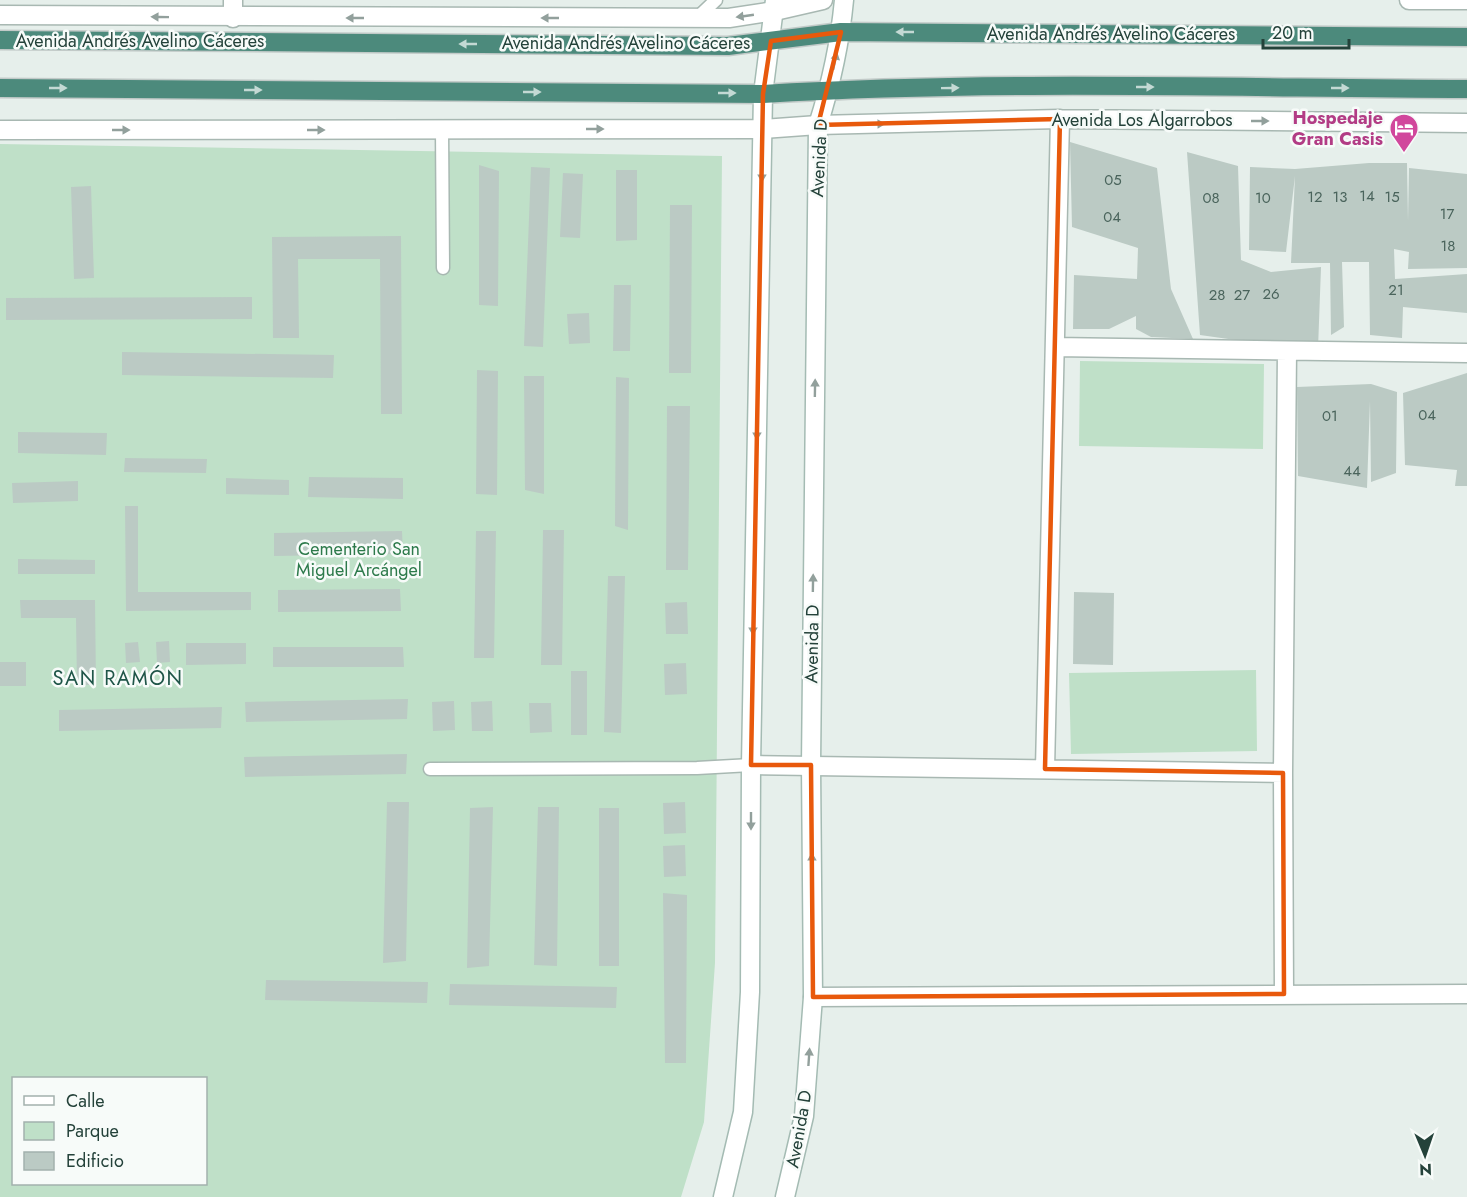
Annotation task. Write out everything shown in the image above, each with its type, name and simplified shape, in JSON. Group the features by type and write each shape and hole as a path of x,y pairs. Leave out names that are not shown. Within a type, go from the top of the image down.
{"highway":[{"name":"Avenida Andrés Avelino Cáceres","path":"0,40 728,46 841,32 1467,37"},
{"path":"0,88 763,94 829,90 1054,87 1467,89"}],"street":[{"name":"Avenida Andrés Avelino Cáceres","path":"0,15 233,9 729,18 775,6 823,0"},
{"name":"Avenida D","path":"785,1197 804,1116 813,997 811,765 818,125 829,90 841,32 844,0"},
{"path":"1409,0 1467,0"},
{"path":"723,1197 743,1112 750,992 751,765 763,94 775,6"},
{"path":"1045,769 1060,119"},
{"name":"Avenida Los Algarrobos","path":"818,125 1060,119 1467,123"},
{"path":"0,130 763,129 818,125"},
{"path":"1055,347 1467,353"},
{"path":"1284,994 1283,773 1287,351"},
{"path":"751,765 1283,773"},
{"path":"813,997 1467,994"}],"lane":[{"path":"697,18 716,0"},
{"path":"442,129 443,268"},
{"path":"430,769 685,768 751,765"}],"highlighted area":[{"path":"841,32 818,125 1060,119 1045,769 1283,773 1284,994 813,997 811,765 751,765 763,94 771,41"}],"green space":[{"name":"Cementerio San Miguel Arcángel","path":"0,144 722,156 715,963 704,1122 681,1197 0,1197"},
{"path":"1080,361 1264,364 1263,449 1079,446"},
{"path":"1256,670 1257,751 1071,754 1069,673"}],"building":[{"path":"1070,142 1157,168 1171,289 1193,339 1151,337 1136,329 1136,316 1109,329 1073,329 1074,275 1137,279 1138,248 1072,227"},
{"path":"1187,152 1238,166 1241,260 1271,272 1321,267 1318,349 1200,335"},
{"path":"1369,163 1407,163 1408,221 1409,168 1467,174 1467,268 1408,269 1409,252 1394,249 1395,279 1467,274 1467,313 1403,307 1402,338 1370,335 1369,262 1342,262 1344,327 1331,335 1330,263 1291,263 1295,176 1286,252 1249,250 1250,167 1295,169"},
{"path":"479,165 499,171 498,306 479,305"},
{"path":"531,167 550,168 543,347 524,346"},
{"path":"616,170 637,170 637,240 616,241"},
{"path":"563,173 583,174 580,238 560,237"},
{"path":"91,186 94,278 74,279 71,187"},
{"path":"670,205 692,205 691,373 669,373"},
{"path":"401,236 402,414 381,414 380,259 298,259 299,338 273,338 272,237"},
{"path":"614,285 631,285 630,351 613,351"},
{"path":"252,297 252,319 6,320 6,298"},
{"path":"589,313 590,343 569,344 567,314"},
{"path":"122,352 334,355 333,378 122,375"},
{"path":"477,370 498,371 497,495 476,494"},
{"path":"1467,373 1467,486 1455,486 1457,470 1405,465 1403,393"},
{"path":"524,376 544,376 544,494 525,490"},
{"path":"616,377 629,378 628,530 615,526"},
{"path":"1371,384 1397,392 1396,473 1371,482 1370,401 1367,488 1298,476 1297,387"},
{"path":"667,406 690,406 688,570 666,570"},
{"path":"18,432 107,433 106,455 18,453"},
{"path":"125,458 207,459 206,473 124,472"},
{"path":"309,477 403,478 403,499 308,497"},
{"path":"226,478 289,480 289,495 226,494"},
{"path":"78,481 78,501 13,503 12,483"},
{"path":"125,506 138,506 138,592 251,592 251,610 126,611"},
{"path":"543,530 564,530 562,665 541,665"},
{"path":"402,531 403,554 274,556 274,533"},
{"path":"476,531 496,531 494,658 474,658"},
{"path":"18,559 95,560 95,574 18,574"},
{"path":"608,576 625,576 621,733 604,732"},
{"path":"400,589 401,611 278,612 278,590"},
{"path":"1074,592 1114,593 1113,665 1073,664"},
{"path":"20,600 95,600 96,685 77,685 76,618 21,618"},
{"path":"687,602 688,634 666,634 665,603"},
{"path":"169,641 170,662 157,663 156,642"},
{"path":"138,642 140,662 126,663 125,643"},
{"path":"186,643 246,643 246,664 186,665"},
{"path":"273,647 403,647 404,667 273,667"},
{"path":"0,662 26,662 26,686 0,686"},
{"path":"686,663 687,694 665,695 664,664"},
{"path":"571,671 587,671 587,735 571,735"},
{"path":"408,699 407,719 246,722 245,702"},
{"path":"454,701 455,730 433,731 432,702"},
{"path":"492,701 493,731 472,731 471,702"},
{"path":"529,703 551,703 552,732 530,733"},
{"path":"222,707 221,728 59,731 59,710"},
{"path":"407,754 406,774 245,777 244,757"},
{"path":"387,802 409,802 406,961 383,963"},
{"path":"685,802 686,833 664,834 663,803"},
{"path":"493,807 489,966 467,968 470,808"},
{"path":"538,807 559,807 557,966 534,965"},
{"path":"599,808 619,808 619,966 599,966"},
{"path":"685,845 686,876 664,877 663,846"},
{"path":"663,893 687,895 686,1063 665,1063"},
{"path":"266,980 428,982 427,1003 265,1000"},
{"path":"450,984 617,987 616,1008 449,1005"}],"place":[{"name":"Hospedaje Gran Casis","path":"1404,154"}],"district":[{"name":"SAN RAMÓN","path":"118,678"}]}
